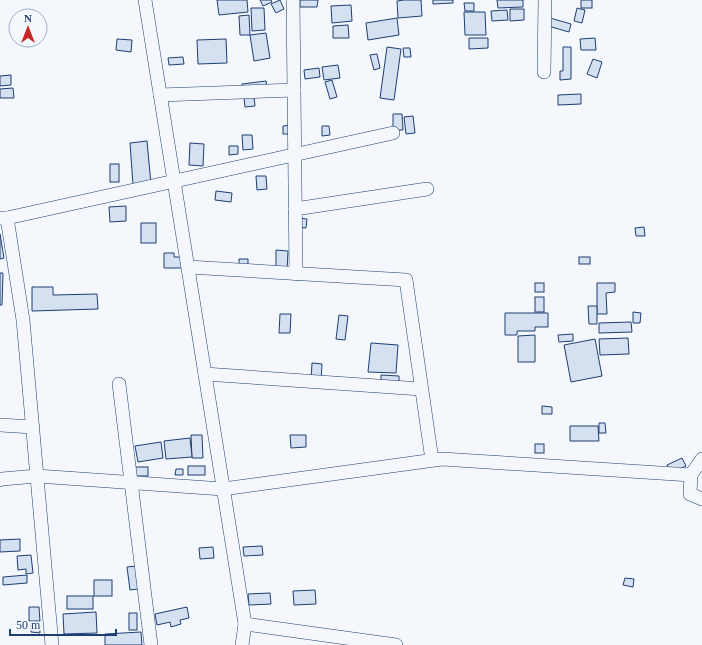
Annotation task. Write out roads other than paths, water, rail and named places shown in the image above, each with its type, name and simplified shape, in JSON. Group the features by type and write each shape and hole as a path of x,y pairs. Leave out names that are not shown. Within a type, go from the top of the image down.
{"street":[{"path":"145,0 245,624 242,645"},
{"path":"292,0 296,274"},
{"path":"544,72 545,0"},
{"path":"160,95 294,90"},
{"path":"52,645 23,320 3,218 393,133"},
{"path":"295,208 427,189"},
{"path":"188,267 406,280 432,460"},
{"path":"205,374 421,389"},
{"path":"119,384 151,645"},
{"path":"0,425 33,427"},
{"path":"0,480 37,476 223,489 442,459 690,475"},
{"path":"702,460 690,475 690,494 702,499"},
{"path":"245,624 396,645"}]}
